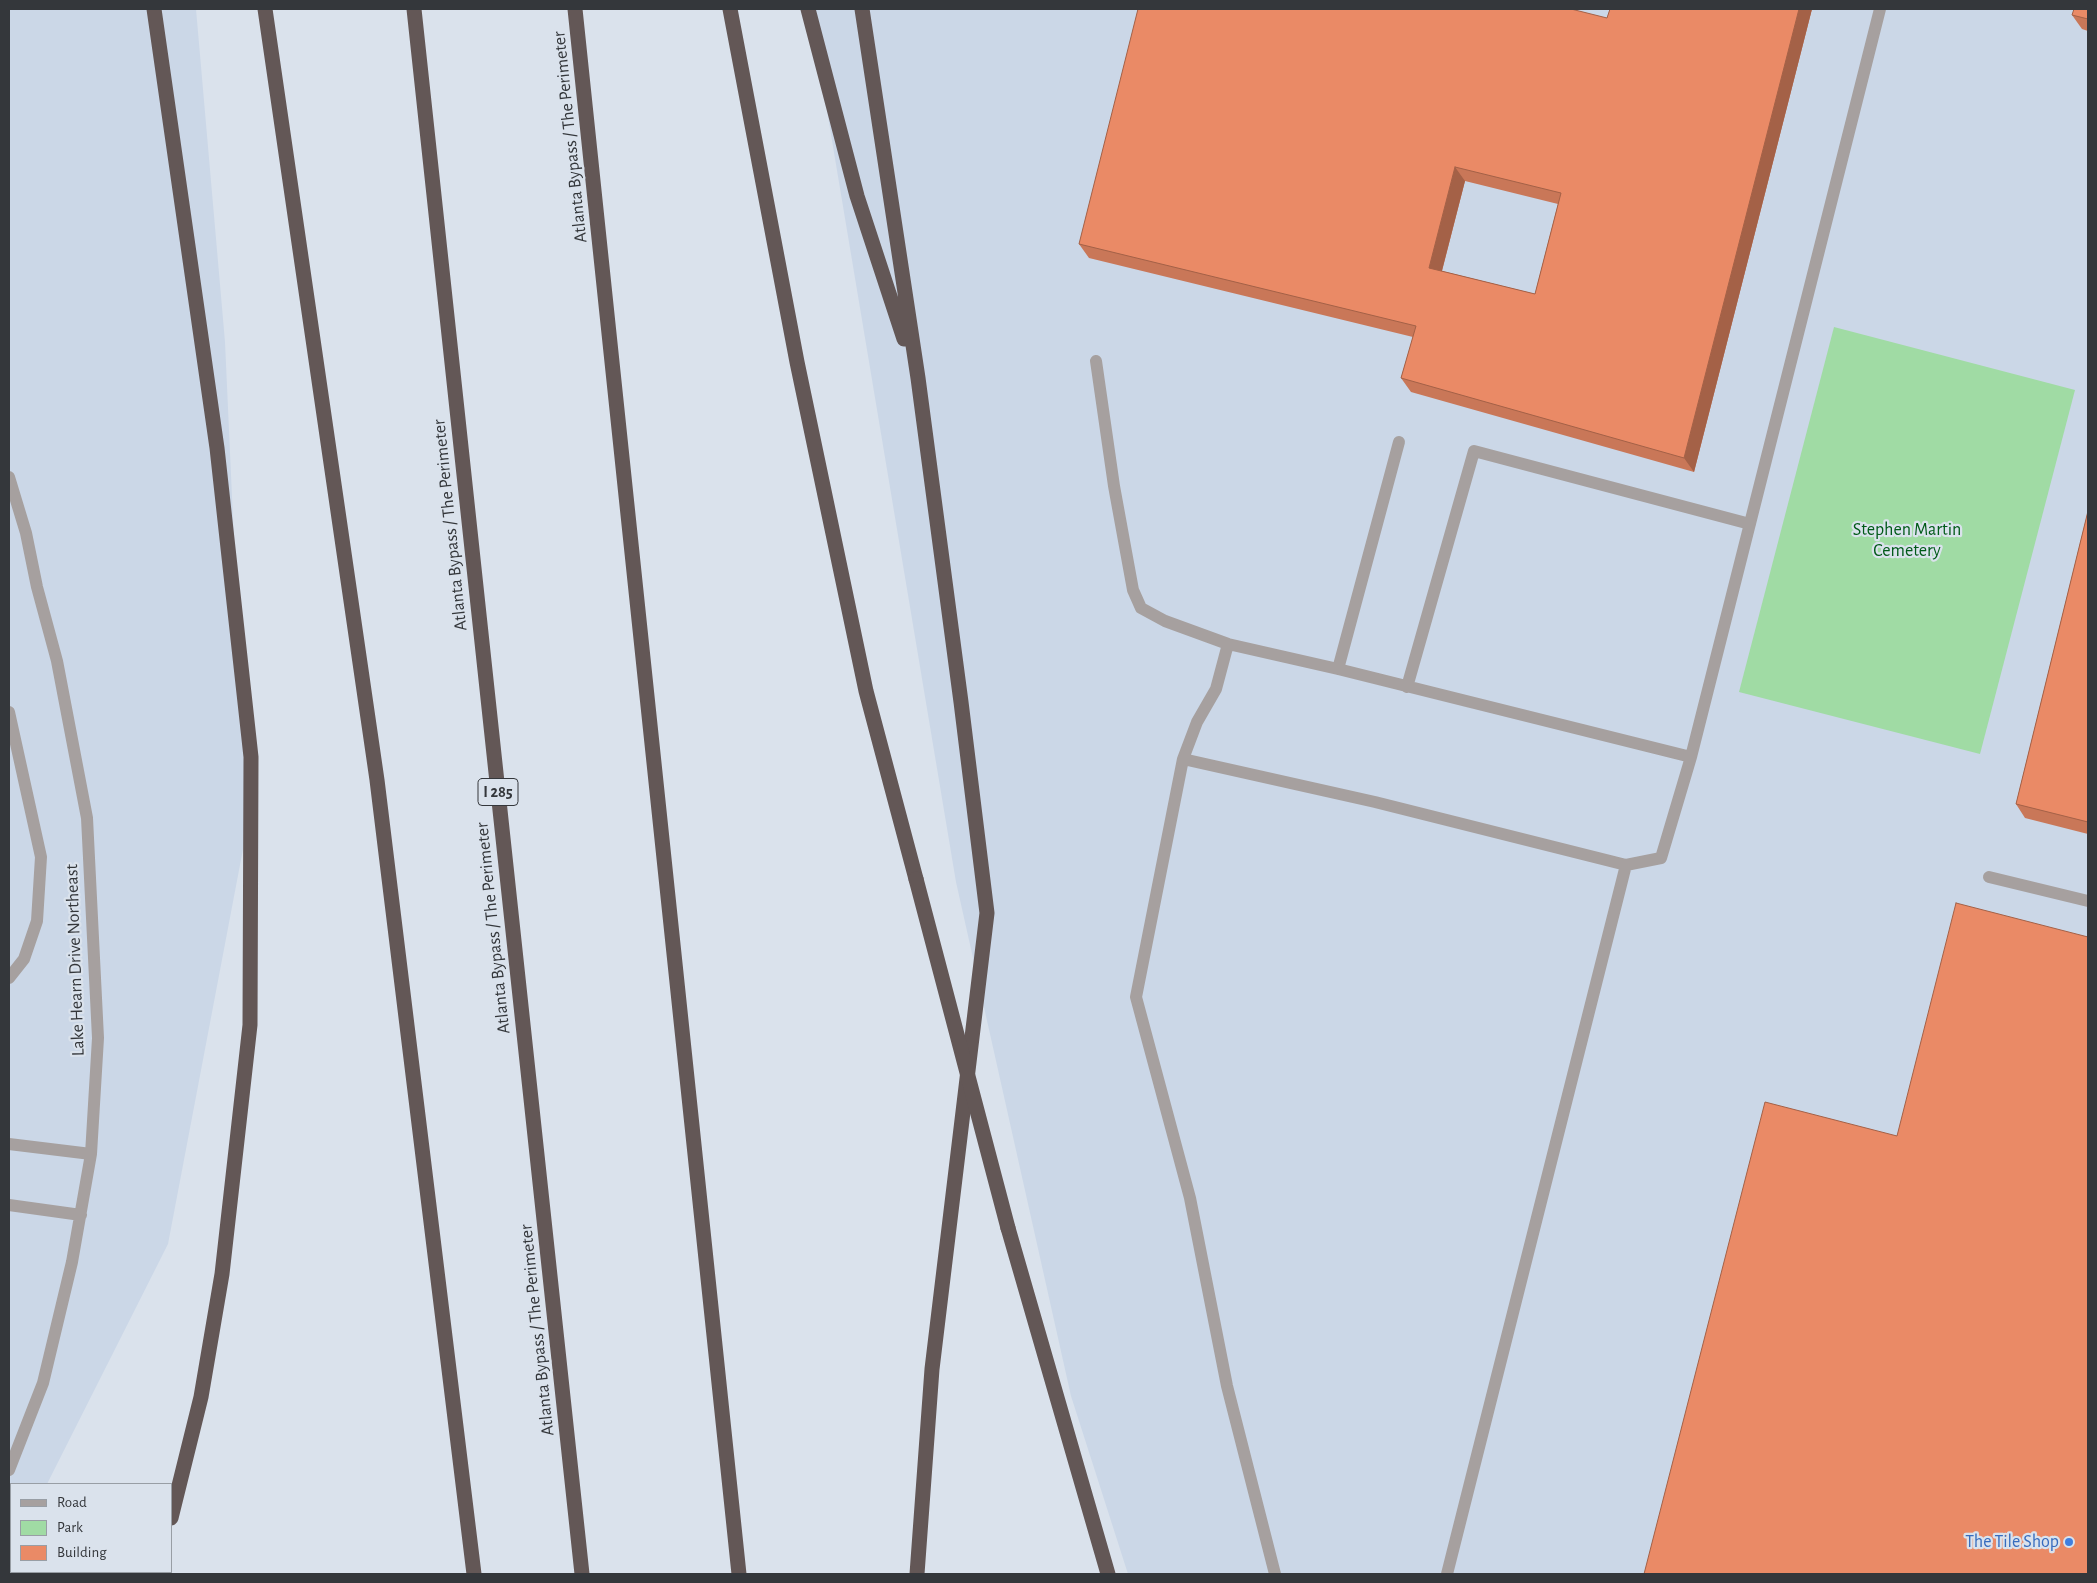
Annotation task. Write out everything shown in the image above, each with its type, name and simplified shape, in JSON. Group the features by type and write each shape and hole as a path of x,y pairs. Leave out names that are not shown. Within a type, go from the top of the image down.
{"highway":[{"path":"154,9 217,448 251,757 250,1025 222,1274 201,1397 172,1514"},
{"path":"265,9 377,780 474,1574"},
{"name":"Atlanta Bypass / The Perimeter","path":"414,9 582,1574"},
{"name":"Atlanta Bypass / The Perimeter","path":"575,9 739,1574"},
{"path":"730,9 797,362 866,690 1008,1228 1108,1574"},
{"path":"808,9 857,196 918,378"},
{"path":"862,9 918,378 987,913 932,1369 917,1574"}],"street":[{"path":"1183,759 1384,804 1626,865 1661,858 1691,757 1880,9"},
{"path":"1096,361 1114,486 1132,590 1141,608 1165,621 1228,644 1338,669 1691,757"},
{"path":"1338,669 1399,442"},
{"path":"1407,687 1474,451 1750,524"},
{"name":"Lake Hearn Drive Northeast","path":"9,477 26,533 37,587 57,661 88,818 98,1038 91,1154 72,1262 43,1384 9,1470"},
{"path":"1228,644 1216,689 1197,722 1183,759 1136,997 1190,1198 1227,1386 1275,1574"},
{"path":"9,712 41,857 38,921 24,959 9,978"},
{"path":"1448,1574 1626,865"},
{"path":"1990,877 2088,902"},
{"path":"9,1144 91,1154"},
{"path":"9,1205 81,1215"}],"shaded area":[{"path":"9,9 196,9 225,342 247,828 168,1244 48,1483 10,1483 9,1548"},
{"path":"810,9 2088,9 2088,1574 1128,1574 1071,1396 956,882"}],"green space":[{"name":"Stephen Martin Cemetery","path":"1834,327 2075,390 1980,754 1739,692"}],"building":[{"path":"1138,9 1571,9 1607,18 1610,9 1799,9 1684,458 1401,378 1416,326 1079,244","holes":["1455,167 1561,193 1535,294 1429,268"]},
{"path":"2074,9 2088,9 2088,19 2072,15"},
{"path":"2088,511 2088,822 2016,804"},
{"path":"1956,903 2088,937 2088,1574 1644,1574 1765,1102 1897,1136"}],"place":[{"name":"The Tile Shop","path":"2069,1542"}]}
